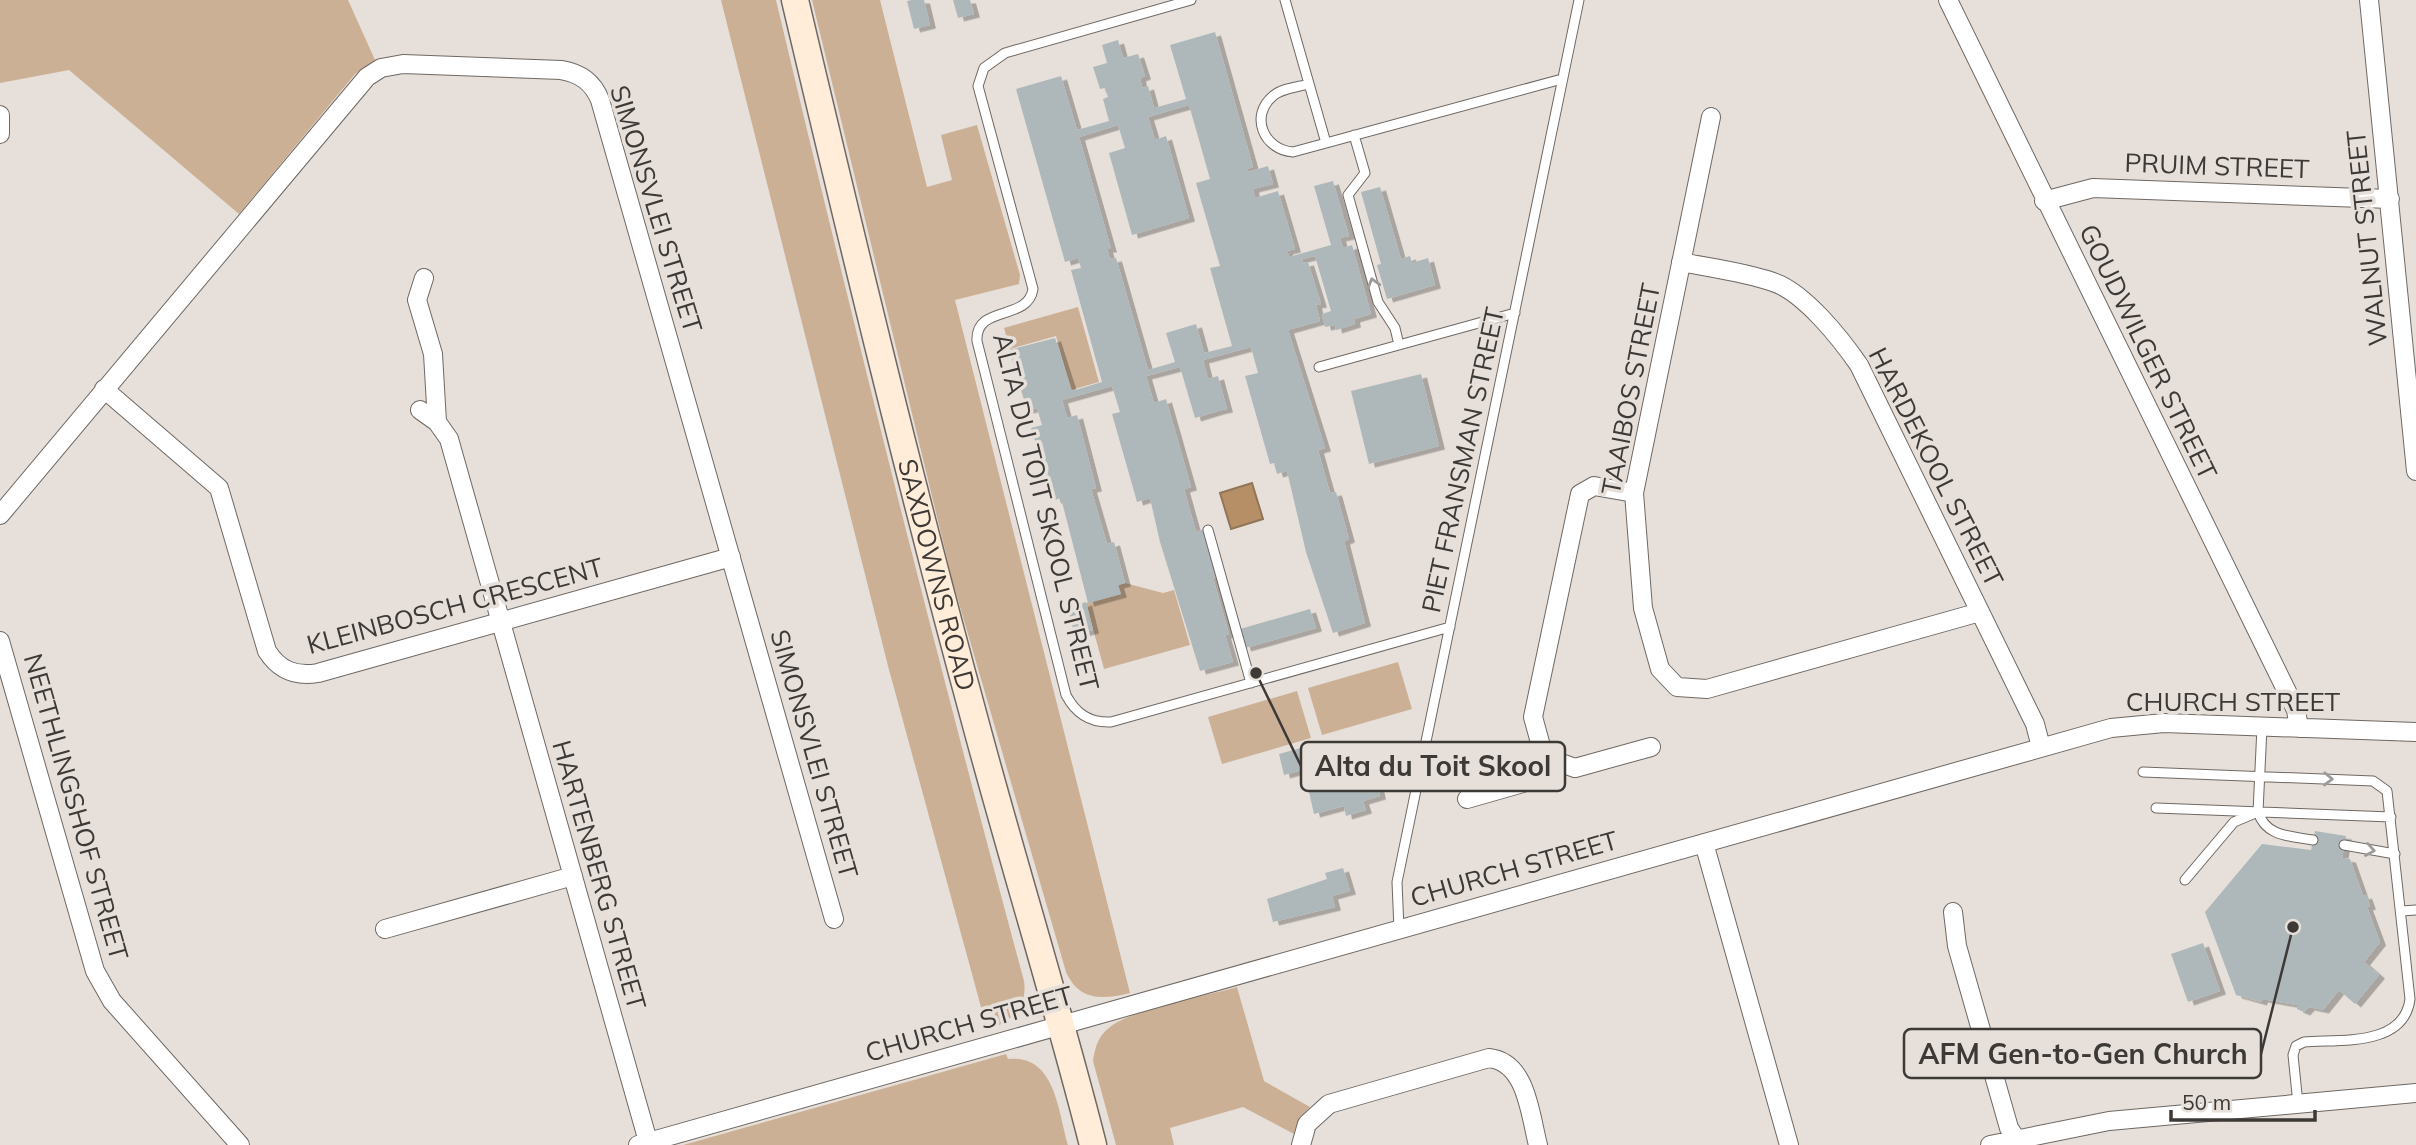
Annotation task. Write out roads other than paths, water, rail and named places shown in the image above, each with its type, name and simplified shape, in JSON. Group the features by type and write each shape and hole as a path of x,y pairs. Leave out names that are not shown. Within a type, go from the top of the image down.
{"street":[{"name":"SAXDOWNS ROAD","path":"795,0 854,247 975,721 1062,1025 1093,1145"},
{"name":"GOUDWILGER STREET","path":"1948,0 2044,201 2296,710 2299,728"},
{"name":"WALNUT STREET","path":"2369,0 2416,471"},
{"name":"SIMONSVLEI STREET","path":"0,515 374,72 403,64 570,72 587,80 600,100 834,919"},
{"path":"0,115 0,134"},
{"name":"TAAIBOS STREET","path":"1710,117 1634,493 1643,608 1657,662 1677,687 1707,689 1980,612"},
{"name":"PRUIM STREET","path":"2044,201 2093,188 2390,199"},
{"name":"HARDEKOOL STREET","path":"1681,262 1776,282 1810,309 1839,338 1859,365 2035,724 2041,747"},
{"path":"424,278 417,300 433,354 437,422"},
{"name":"KLEINBOSCH CRESCENT","path":"104,389 219,488 267,651 285,670 301,675 318,673 731,557"},
{"path":"420,410 437,422"},
{"name":"HARTENBERG STREET","path":"437,422 449,439 573,876 645,1144"},
{"path":"1544,757 1533,718 1577,500 1584,490 1594,485 1634,493"},
{"name":"NEETHLINGSHOF STREET","path":"0,641 95,971 112,1001 240,1145"},
{"name":"CHURCH STREET","path":"645,1144 2041,747 2129,725 2416,732"},
{"path":"1544,757 1576,768 1651,747"},
{"path":"1467,799 1523,783 1544,757"},
{"path":"1704,843 1789,1145"},
{"path":"385,929 573,876"},
{"path":"1952,912 1957,946 2009,1128 2019,1141"},
{"path":"1301,1145 1307,1124 1329,1104 1489,1058 1506,1062 1520,1081 1538,1145"},
{"path":"1990,1145 2109,1121 2416,1093"}],"lane":[{"name":"ALTA DU TOIT SKOOL STREET","path":"1191,0 1005,53 984,68 979,96 1033,289 1027,304 986,319 976,336 1071,705 1087,718 1111,722 1450,627"},
{"path":"1286,0 1326,143"},
{"name":"PIET FRANSMAN STREET","path":"1399,929 1397,881 1579,0"},
{"path":"1309,84 1270,98 1262,113 1262,130 1270,144 1284,151 1326,143 1562,79"},
{"path":"1354,135 1364,173 1348,195 1378,302 1395,328 1399,345"},
{"path":"1319,367 1515,313"},
{"path":"1208,530 1251,682"},
{"path":"2262,727 2258,812 2271,831 2313,840"},
{"path":"2143,772 2373,781 2387,791 2410,999 2404,1019 2395,1029 2383,1034 2304,1042 2296,1046 2293,1055 2298,1104"},
{"path":"2156,808 2391,817"},
{"path":"2185,880 2234,822 2258,812"},
{"path":"2344,845 2395,854"},
{"path":"2401,911 2416,909"}],"place":[{"name":"Alta du Toit Skool","path":"1256,673"},
{"name":"AFM Gen-to-Gen Church","path":"2293,927"}]}
